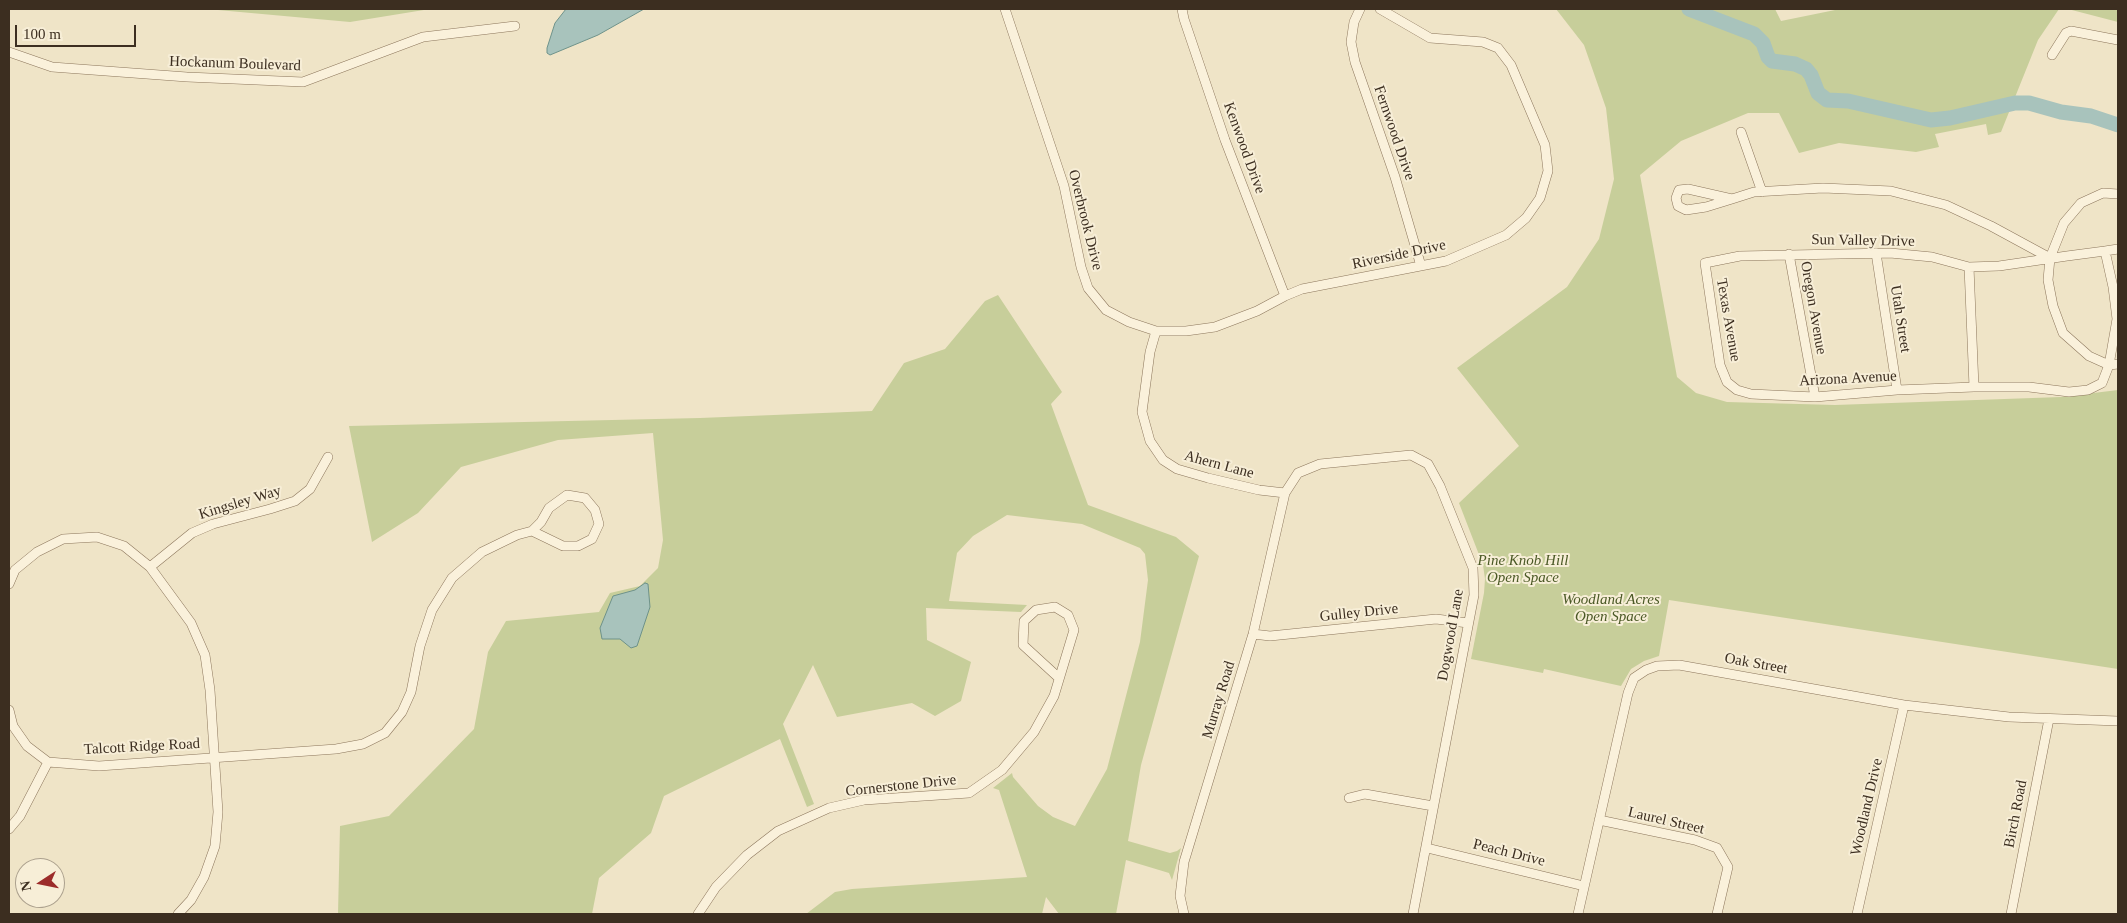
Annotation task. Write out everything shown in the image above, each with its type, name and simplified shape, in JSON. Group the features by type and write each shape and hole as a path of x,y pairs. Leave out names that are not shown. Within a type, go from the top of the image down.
{"street":[{"name":"Overbrook Drive","path":"1005,9 1064,186 1081,267 1088,288 1106,310 1129,322 1156,331 1186,331 1215,327 1257,311 1285,296"},
{"name":"Kenwood Drive","path":"1182,9 1225,140 1285,296"},
{"name":"Fernwood Drive","path":"1360,9 1354,22 1351,42 1395,177 1421,266"},
{"name":"Riverside Drive","path":"1285,296 1302,289 1446,261 1506,235 1526,218 1540,198 1548,171 1545,145 1511,65 1498,48 1483,42 1430,38 1380,9"},
{"name":"Hockanum Boulevard","path":"9,52 52,67 188,77 304,82 423,37 515,26"},
{"path":"2052,55 2066,33 2071,31 2118,40"},
{"path":"1741,132 1762,192"},
{"path":"1732,199 1688,189 1679,190 1676,198 1678,206 1686,210 1762,192 1823,188 1892,191 1946,204 2050,258"},
{"path":"2105,251 2116,286 2117,319 2114,365 2088,356 2063,332 2053,306 2048,280 2050,258 2064,223 2081,203 2103,193 2118,194"},
{"name":"Sun Valley Drive","path":"1704,262 1740,256 1876,253 1932,257 1969,267 1999,266 2118,249"},
{"name":"Utah Street","path":"1876,253 1897,390"},
{"name":"Oregon Avenue","path":"1789,254 1816,397"},
{"name":"Texas Avenue","path":"1704,262 1720,364 1727,382"},
{"path":"1969,267 1974,387"},
{"name":"Ahern Lane","path":"1156,331 1150,352 1142,412 1150,441 1163,460 1177,469 1208,478 1259,490 1286,493"},
{"name":"Arizona Avenue","path":"1727,382 1737,390 1752,394 1816,397 1897,390 1974,387 2029,387 2069,392 2088,390 2102,383 2114,365"},
{"name":"Dogwood Lane","path":"1286,493 1298,473 1320,464 1411,456 1428,464 1440,486 1473,568 1474,595 1413,914"},
{"name":"Kingsley Way","path":"150,567 192,533 213,524 270,509 295,500 310,489 328,457"},
{"name":"Murray Road","path":"1184,914 1180,896 1184,862 1253,634 1286,493"},
{"path":"215,758 336,749 363,744 385,733 402,712 411,692 420,646 432,610 452,578 482,552 517,535 532,531 541,522 549,508 566,495 585,498 596,510 598,524 592,539 578,546 563,546 532,531"},
{"name":"Talcott Ridge Road","path":"9,584 12,568 37,552 63,539 96,537 124,546 150,567 191,623 205,656 218,812 215,846 204,877 191,900 178,914"},
{"name":"Cornerstone Drive","path":"698,914 716,887 747,855 778,831 820,812 864,800 969,793 1002,770 1034,732 1054,696 1074,630 1068,615 1056,607 1036,610 1024,621 1024,644 1059,678"},
{"name":"Gulley Drive","path":"1253,634 1270,636 1436,619 1468,623"},
{"name":"Oak Street","path":"1578,914 1628,693 1634,678 1646,670 1657,666 1679,664 1904,705 2009,717 2118,721"},
{"name":"Woodland Drive","path":"1857,914 1904,705"},
{"path":"9,710 13,726 27,746 48,762 20,816 9,829"},
{"name":"Birch Road","path":"2011,914 2049,719"},
{"name":"Talcott Ridge Road","path":"48,762 99,766 215,758"},
{"path":"1349,798 1365,794 1433,806"},
{"name":"Laurel Street","path":"1599,820 1695,840 1717,848 1728,867 1718,914"},
{"name":"Peach Drive","path":"1427,848 1584,886"}],"green space":[{"path":"207,9 430,9 350,22"},
{"path":"1556,9 1775,9 1781,21 1840,9 2059,9 2038,40 2001,132 1988,135 1986,124 1935,134 1939,147 1916,152 1839,143 1799,153 1779,113 1748,113 1681,141 1640,175 1677,377 1696,393 1727,402 1835,405 2061,397 2118,390 2118,669 1669,600 1659,656 1644,661 1631,669 1621,686 1544,669 1543,673 1471,659 1485,579 1483,565 1459,503 1519,446 1457,368 1567,287 1599,239 1614,179 1606,108 1584,45"},
{"path":"2068,9 2118,9 2118,22"},
{"path":"998,295 1062,392 1051,404 1088,505 1176,537 1199,556 1141,765 1128,841 1170,853 1181,848 1172,880 1169,873 1126,860 1116,914 1059,914 1046,897 1042,914 806,914 835,892 852,889 1027,877 999,790 993,788 1012,773 1013,777 1038,806 1053,817 1075,826 1107,769 1140,642 1148,580 1145,554 1140,548 1082,524 1007,515 973,536 957,553 949,601 1027,605 1021,612 926,608 927,640 971,662 961,701 935,716 912,703 837,717 813,665 783,724 814,804 807,807 780,739 664,796 651,833 599,878 592,914 338,914 340,826 389,816 474,729 488,652 506,621 599,612 610,593 640,586 658,568 663,540 653,433 558,440 461,467 418,513 372,542 349,426 700,418 872,411 904,363 945,349 985,301"}],"water":[{"path":"566,9 644,9 598,35 550,55 547,53 547,48 555,23"},
{"path":"645,583 648,584 650,607 637,646 631,648 620,639 602,639 600,628 613,596 635,590"}],"waterway":[{"path":"1689,9 1754,34 1763,43 1768,57 1772,61 1795,64 1806,69 1811,75 1818,93 1827,100 1848,101 1931,120 1950,118 2015,103 2029,103 2061,112 2091,116 2118,125"}],"park label":[{"name":"Pine Knob Hill Open Space","path":"1523,570"},
{"name":"Woodland Acres Open Space","path":"1611,608"}]}
